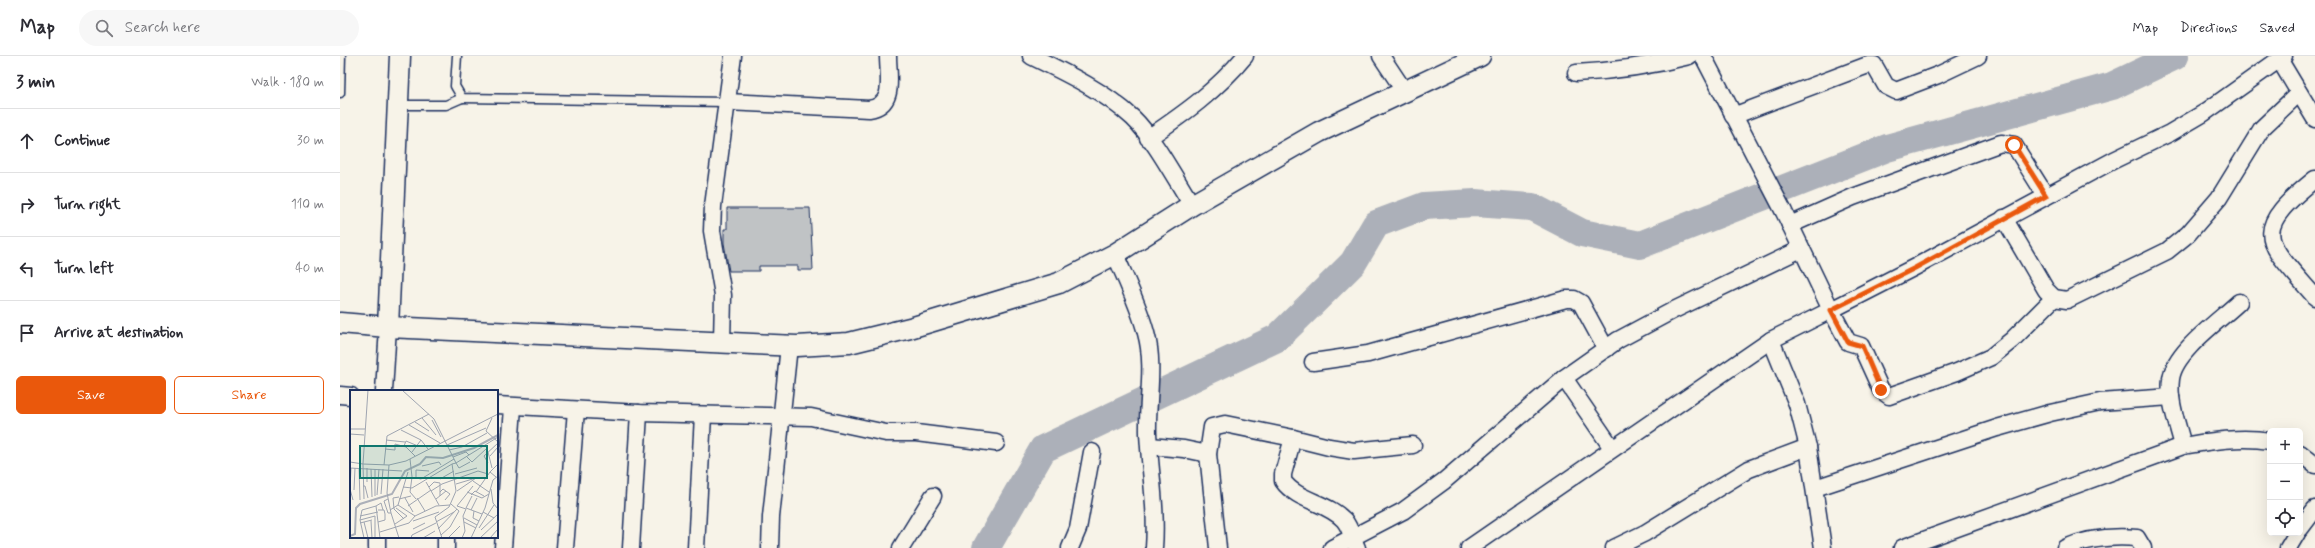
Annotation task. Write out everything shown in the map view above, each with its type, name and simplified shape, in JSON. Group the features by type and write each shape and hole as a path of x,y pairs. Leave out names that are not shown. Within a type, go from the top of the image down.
{"street":[{"path":"384,390 400,56"},
{"path":"722,343 723,295 712,231 713,206 733,56"},
{"path":"726,102 869,109 879,108 886,100 888,90 888,56"},
{"path":"1031,56 1061,70 1102,94 1134,119 1192,205"},
{"path":"1148,138 1200,102 1229,75 1245,56"},
{"path":"1381,56 1405,92"},
{"path":"340,323 388,327 789,346 849,343 910,328 1059,283 1115,254 1192,205 1319,132 1480,56"},
{"path":"1576,73 1625,70 1653,66 1689,56"},
{"path":"1703,56 1764,178 1787,219 1848,342 1862,346 1881,390 1889,396 1957,372 1991,358 2012,340 2054,298"},
{"path":"1733,116 1868,65 1874,65 1886,86 1896,91 1938,76 1978,56"},
{"path":"1469,548 1612,448 1771,340 1915,268 2004,218 2170,133 2204,113 2282,58 2299,93 2315,119"},
{"path":"2004,218 2046,290 2054,298 2067,300 2080,295 2121,272 2167,251 2188,234 2219,198 2262,128 2299,93"},
{"path":"1787,219 2001,143 2014,145 2046,196"},
{"path":"2315,179 2288,201 2277,214 2272,225 2271,238 2274,250 2315,297"},
{"path":"1332,548 1354,542 1403,511 1438,485 1564,378 1618,340 1674,310 1801,249"},
{"path":"1115,254 1142,318 1147,334 1149,355 1149,440 1154,496 1154,548"},
{"path":"1314,362 1368,354 1566,299 1574,299 1581,303 1606,349"},
{"path":"2183,446 2171,397 2171,380 2174,366 2183,354 2239,302"},
{"path":"1771,340 1797,404 1808,447 1823,548"},
{"path":"770,548 771,517 783,416 789,346"},
{"path":"1564,378 1612,448"},
{"path":"340,395 350,396"},
{"path":"1815,488 1907,457 2050,413 2100,402 2171,397"},
{"path":"498,405 639,413 811,417 886,433 929,434 996,443"},
{"path":"503,548 513,406"},
{"path":"566,548 576,410"},
{"path":"631,548 639,413"},
{"path":"696,548 703,415"},
{"path":"1218,548 1208,454 1212,428 1217,425 1225,424 1329,447 1354,450 1413,445"},
{"path":"1293,438 1283,474 1283,481 1293,491 1336,513 1345,521 1354,542"},
{"path":"1149,440 1208,454"},
{"path":"1902,548 2183,446 2206,442 2265,440"},
{"path":"1614,548 1645,533 1749,469 1769,460 1808,447"},
{"path":"1070,548 1078,529 1092,452"},
{"path":"2303,455 2315,465"},
{"path":"900,548 933,496"},
{"path":"2303,525 2315,509"},
{"path":"2288,548 2295,536"},
{"path":"2065,548 2084,540 2124,537 2138,538 2143,548"}],"lane":[{"path":"340,93 341,56"},
{"path":"457,56 456,86 462,98"},
{"path":"398,105 446,105 462,98 726,102"}],"building":[{"path":"727,208 810,208 813,270 798,270 798,266 759,266 759,271 729,271 724,243 724,229 727,229"}],"waterway":[{"path":"986,548 1043,449 1277,338 1353,263 1376,224 1424,206 1475,203 1532,207 1582,233 1640,245 1887,148 2112,86 2175,56"}],"route":[{"path":"1881,390 1862,346 1848,342 1831,310 1915,268 2046,196 2014,145"}]}
